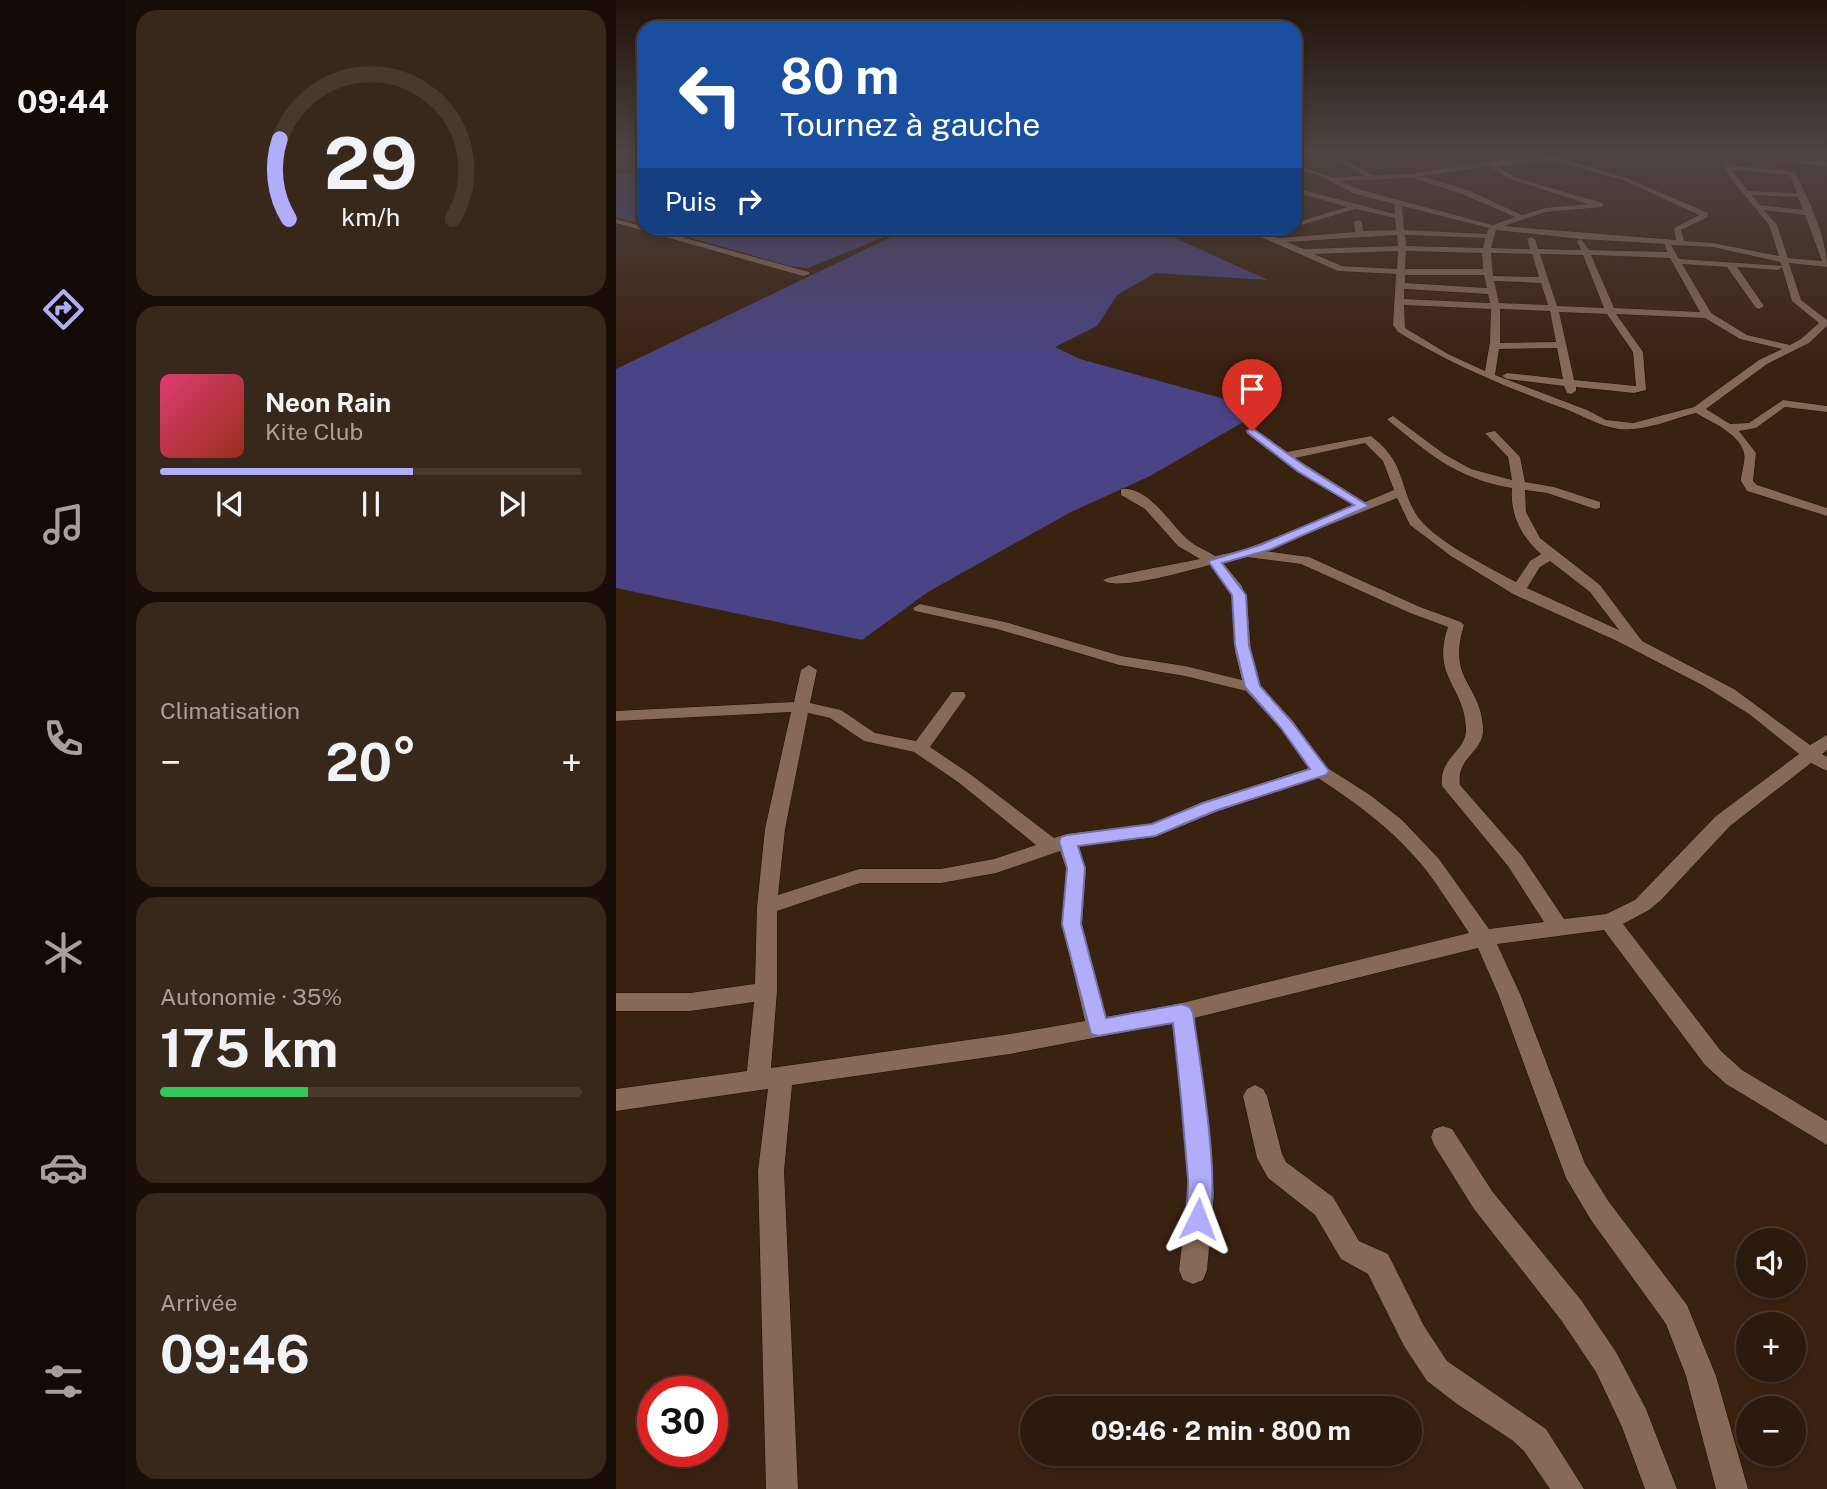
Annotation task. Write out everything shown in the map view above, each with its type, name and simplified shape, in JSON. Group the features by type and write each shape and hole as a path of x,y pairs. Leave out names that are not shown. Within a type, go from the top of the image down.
{"street":[{"path":"1358,222 1359,234"},
{"path":"1399,222 1402,272 1398,326 1401,330 1444,356 1609,425 1633,426 1698,409 1787,347 1810,341 1825,323 1800,305 1771,222"},
{"path":"1464,222 1491,231 1509,222"},
{"path":"1681,243 1677,230 1690,222"},
{"path":"1303,252 1402,248 1487,252 1586,251 1730,264 1827,264 1813,222"},
{"path":"1489,375 1496,308 1486,275 1491,231"},
{"path":"1270,235 1528,231 1724,246 1785,263"},
{"path":"1528,231 1554,310 1568,383 1583,412"},
{"path":"669,235 806,274"},
{"path":"1276,236 1303,252 1344,269 1544,280"},
{"path":"1489,375 1634,390 1642,388 1638,352 1611,313 1579,236"},
{"path":"1667,242 1707,315 1744,337 1787,347"},
{"path":"1730,264 1759,306"},
{"path":"1401,286 1491,291"},
{"path":"1399,302 1707,315"},
{"path":"1493,346 1561,345"},
{"path":"1727,428 1752,426 1783,402 1827,408"},
{"path":"1698,409 1727,428 1748,449 1748,485 1827,512"},
{"path":"1393,419 1417,440 1457,467 1486,479 1549,490 1595,505"},
{"path":"1252,431 1301,469 1363,506"},
{"path":"1491,433 1515,459 1519,474 1517,485 1522,521 1533,540 1548,556 1586,581 1602,596 1635,643"},
{"path":"1286,456 1367,439 1388,456 1407,508 1423,531 1518,591 1635,643 1728,693 1819,760"},
{"path":"1110,580 1247,553 1403,491"},
{"path":"1126,492 1150,506 1188,547 1214,561 1239,595 1242,645 1252,687 1287,725 1321,771 1363,799 1395,825 1452,888 1484,938 1510,996 1575,1170 1600,1211 1677,1315 1701,1376 1732,1489"},
{"path":"1282,540 1304,560"},
{"path":"1247,553 1304,560 1415,610 1456,625 1452,635 1449,663 1471,708 1475,729 1474,739 1452,763 1448,773 1451,786 1531,881 1558,926"},
{"path":"1518,591 1535,564 1548,556"},
{"path":"920,608 1000,625 1130,662 1185,671 1252,687"},
{"path":"782,1489 766,991 767,907 775,829 809,670"},
{"path":"920,748 958,696"},
{"path":"616,716 803,707 844,718 870,737 920,748 1059,844 1076,868 1072,924 1098,1028"},
{"path":"616,1100 1010,1044 1182,1013 1484,938 1608,921 1642,905 1654,895 1723,821 1819,760 1827,741"},
{"path":"767,907 859,876 941,876 996,866 1059,844 1155,830 1209,807 1321,771"},
{"path":"1608,921 1713,1058 1734,1077 1827,1134"},
{"path":"616,1002 690,1002 766,991"},
{"path":"1182,1013 1195,1112 1200,1194 1193,1270"},
{"path":"1255,1096 1270,1158 1276,1170 1324,1206 1350,1250 1378,1264 1415,1336 1437,1371 1467,1394 1523,1429 1535,1440 1568,1489"},
{"path":"1443,1137 1483,1200 1571,1310 1606,1362 1634,1420 1661,1489"}],"shaded area":[{"path":"681,235 889,235 808,268 789,266"},
{"path":"895,235 1168,235 1268,280 1155,273 1117,295 1097,326 1055,347 1080,359 1264,410 1150,476 1069,513 928,592 862,640 616,588 616,369"}],"route":[{"path":"1198,1219 1200,1194 1195,1112 1182,1013 1098,1028 1072,924 1076,868 1067,841 1155,830 1197,811 1321,771 1287,725 1252,687 1242,645 1239,595 1235,586 1214,561 1265,547 1363,506 1301,469 1252,431"}]}
